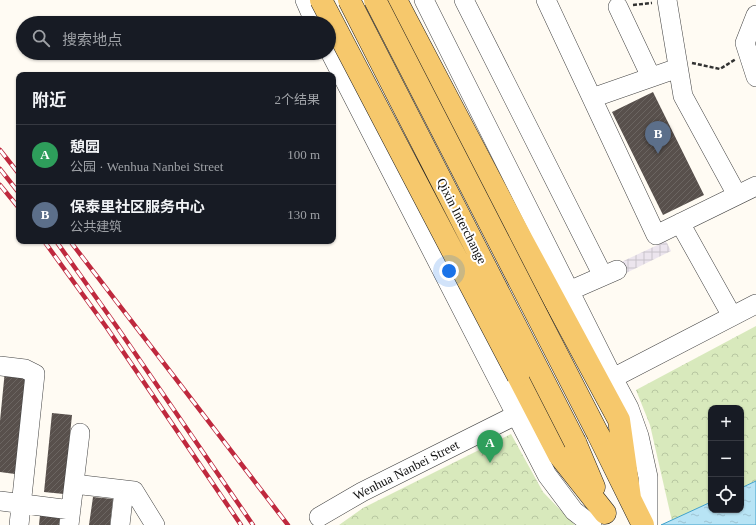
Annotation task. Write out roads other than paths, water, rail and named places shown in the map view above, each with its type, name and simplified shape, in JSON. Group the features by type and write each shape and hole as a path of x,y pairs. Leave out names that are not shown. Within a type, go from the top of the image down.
{"main road":[{"name":"Qixin Interchange","path":"321,0 329,16"},
{"name":"Qixin Interchange","path":"349,0 575,442 602,521"},
{"name":"Qixin Interchange","path":"376,0 643,525"},
{"path":"396,0 522,240 619,420 630,498"},
{"name":"Qixin Interchange","path":"336,30 559,455 602,521"}],"street":[{"path":"305,0 312,16"},
{"path":"336,21 382,0"},
{"path":"424,0 612,378 629,408 639,436 648,477 648,525"},
{"path":"464,0 610,273 569,291"},
{"path":"546,0 656,235 756,186"},
{"path":"667,0 683,96 737,196"},
{"path":"618,7 651,77"},
{"path":"756,15 745,43 756,77"},
{"path":"334,60 547,475 574,511 602,521"},
{"path":"592,98 678,68"},
{"path":"680,223 732,316"},
{"path":"612,378 756,304"},
{"path":"0,366 25,369 34,374 18,525"},
{"name":"Wenhua Nanbei Street","path":"319,517 362,492 516,415"},
{"path":"0,501 21,504 70,517 80,433"},
{"path":"74,484 134,491 155,525"},
{"path":"120,525 124,490"}],"water":[{"path":"756,481 756,525 661,525 708,503 708,513 744,513 744,487"}],"railway":[{"path":"0,150 16,170"},
{"path":"0,169 16,189"},
{"path":"0,185 16,204"},
{"path":"46,244 107,328 241,525"},
{"path":"58,244 253,525"},
{"path":"72,244 288,525"}],"place":[{"name":"保泰里社区服务中心","path":"658,154"},
{"name":"憩园","path":"490,463"}]}
